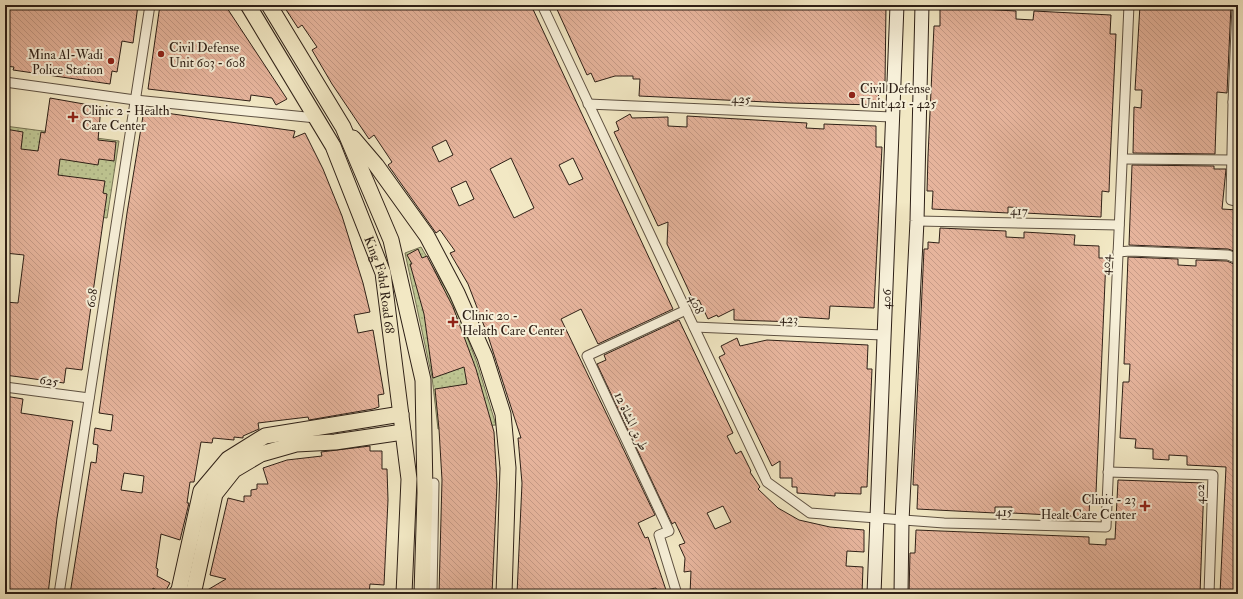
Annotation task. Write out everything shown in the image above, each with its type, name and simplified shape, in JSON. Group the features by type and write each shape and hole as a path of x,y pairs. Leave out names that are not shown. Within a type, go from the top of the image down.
{"main road":[{"name":"King Fahd Road 68","path":"248,5 333,146 383,273 409,479 404,594"},
{"name":"King Fahd Road 68","path":"269,5 343,127 391,240 423,380 425,492 422,594"},
{"path":"343,127 376,166 427,236 457,293 485,357 503,414 508,468 504,594"},
{"path":"176,594 208,493 228,459 265,436 401,414"},
{"path":"196,594 194,590 208,493 234,470 261,454 296,444 335,442 403,432"}],"street":[{"name":"608","path":"59,594 150,5"},
{"name":"408","path":"542,5 767,482 810,513 902,521"},
{"name":"406","path":"874,594 897,5"},
{"path":"901,594 902,521 917,221 922,5"},
{"name":"404","path":"1106,527 1129,5"},
{"path":"1237,5 1236,102 1231,160 1231,200 1238,202"},
{"path":"5,82 135,100 316,118"},
{"name":"425","path":"588,104 892,117"},
{"path":"1122,159 1231,160"},
{"name":"417","path":"917,221 1120,225"},
{"path":"1118,252 1130,251 1228,255 1238,259"},
{"name":"طريق المشاة 12","path":"677,594 659,535 669,531 587,356 686,310"},
{"name":"423","path":"694,327 883,335"},
{"name":"625","path":"5,387 89,398"},
{"name":"402","path":"1108,472 1213,475 1209,594"},
{"path":"432,594 434,483"},
{"name":"415","path":"902,521 1106,527"}],"green space":[{"path":"1238,108 1238,194 1232,192 1235,182"},
{"path":"5,126 119,141 107,218 5,205"},
{"path":"421,247 454,303 477,363 496,425 438,429 432,377 405,253"}],"building":[{"path":"5,5 138,5 133,43 122,41 117,72 112,71 110,84 13,70 14,67 5,66"},
{"path":"160,5 225,5 287,99 276,105 272,98 251,95 250,101 148,89"},
{"path":"283,5 327,5 329,9 340,5 454,5 459,7 463,5 531,5 673,309 598,344 581,309 561,319 655,515 638,523 645,538 648,537 666,590 658,593 656,588 634,592 624,591 624,594 517,594 522,483 518,438 521,438 488,336 468,284 450,253 455,251 440,230 436,233 388,165 392,162 374,135 369,139 332,84 312,50 317,47 302,25 298,28","holes":["446,140 453,155 439,162 432,147","511,158 534,208 514,218 490,169","573,158 583,179 569,185 559,165","466,181 474,199 459,206 451,188"]},
{"path":"555,5 811,5 811,7 829,8 830,5 886,5 885,84 879,83 878,105 788,103 639,96 640,79 633,79 633,76 615,76 595,82 591,73 587,75"},
{"path":"1140,5 1231,5 1227,93 1217,92 1215,154 1133,153 1134,107 1141,108 1142,90 1135,90"},
{"path":"940,7 1016,11 1016,19 1033,20 1034,11 1111,15 1110,34 1116,34 1109,192 1102,191 1101,217 1025,213 1025,208 1008,207 1008,213 932,209 933,191 927,191 928,156 934,26 940,26"},
{"path":"50,98 101,107 98,140 116,142 114,161 99,159 98,165 60,159 58,175 105,181 103,193 107,194 82,370 66,368 64,383 5,375 5,302 18,303 24,255 5,253 5,214 8,198 5,198 5,129 23,132 21,149 38,151 41,132 45,133"},
{"path":"144,110 295,131 293,138 305,133 323,169 342,216 363,283 370,312 354,315 358,333 373,330 384,394 378,395 379,407 373,409 309,420 308,417 258,423 259,429 243,436 243,438 234,437 234,440 213,438 212,443 201,442 194,482 190,482 187,503 189,503 180,540 161,534 156,568 158,569 157,576 170,583 164,594 153,588 152,594 70,594 91,462 96,463 98,445 93,444 95,428 111,431 113,415 99,413 127,213","holes":["124,473 144,476 142,493 121,490"]},
{"path":"630,114 632,118 668,117 668,126 687,127 687,116 807,123 806,128 824,129 824,124 876,126 876,147 882,147 874,308 830,306 829,319 798,317 798,322 734,320 734,309 718,317 717,315 708,319 699,300 694,302 667,244 668,222 658,226 614,132 619,130 616,122"},
{"path":"1132,165 1214,166 1214,169 1226,169 1222,209 1238,210 1237,252 1228,249 1129,245"},
{"path":"940,228 1006,231 1006,237 1024,238 1024,232 1075,235 1074,245 1099,246 1099,258 1106,258 1096,493 1090,493 1089,517 1012,513 1012,507 995,507 995,513 917,509 918,485 913,485 924,249 928,249 928,242 939,243"},
{"path":"418,249 422,258 427,256 453,307 476,369 494,432 497,484 492,594 439,594 442,480 435,389 467,384 464,367 433,378 424,314 410,264 412,264 407,255"},
{"path":"1128,257 1178,259 1178,265 1196,266 1196,260 1227,261 1236,265 1236,269 1238,269 1238,594 1220,594 1226,467 1187,465 1187,456 1169,455 1169,460 1153,459 1153,449 1135,448 1136,439 1120,438 1123,382 1129,382 1130,364 1124,364"},
{"path":"679,320 733,433 727,436 736,454 741,451 751,471 750,472 760,487 758,489 778,508 799,520 830,527 864,530 864,552 847,551 846,566 863,567 862,594 690,594 691,571 684,572 685,558 679,545 685,543 675,522 672,524 597,364 606,360 604,355","holes":["723,506 731,522 715,529 707,513"]},
{"path":"737,338 740,346 767,340 868,345 867,369 872,369 867,487 861,487 861,494 835,493 835,496 797,493 797,487 792,487 792,478 780,478 780,461 772,466 719,357 725,354 721,346"},
{"path":"5,396 23,399 21,413 73,421 57,518 48,594 31,591 31,594 5,594"},
{"path":"370,446 370,451 382,451 382,469 387,469 388,500 384,585 370,584 369,594 205,594 204,592 226,579 210,575 228,498 244,502 244,496 251,496 251,490 257,489 257,484 268,484 263,468 287,460 322,456 321,452"},
{"path":"1118,480 1204,483 1200,594 909,594 910,553 915,553 916,530 1089,537 1089,544 1106,545 1106,539 1115,539"}],"place":[{"name":"Civil Defense Unit 603 - 608","path":"161,54"},
{"name":"Mina Al-Wadi Police Station","path":"111,61"},
{"name":"Civil Defense Unit 421 - 425","path":"852,95"},
{"name":"Clinic 2 - Health Care Center","path":"73,117"},
{"name":"Clinic 20 - Helath Care Center","path":"453,322"},
{"name":"Clinic - 23 Healt Care Center","path":"1145,506"}]}
